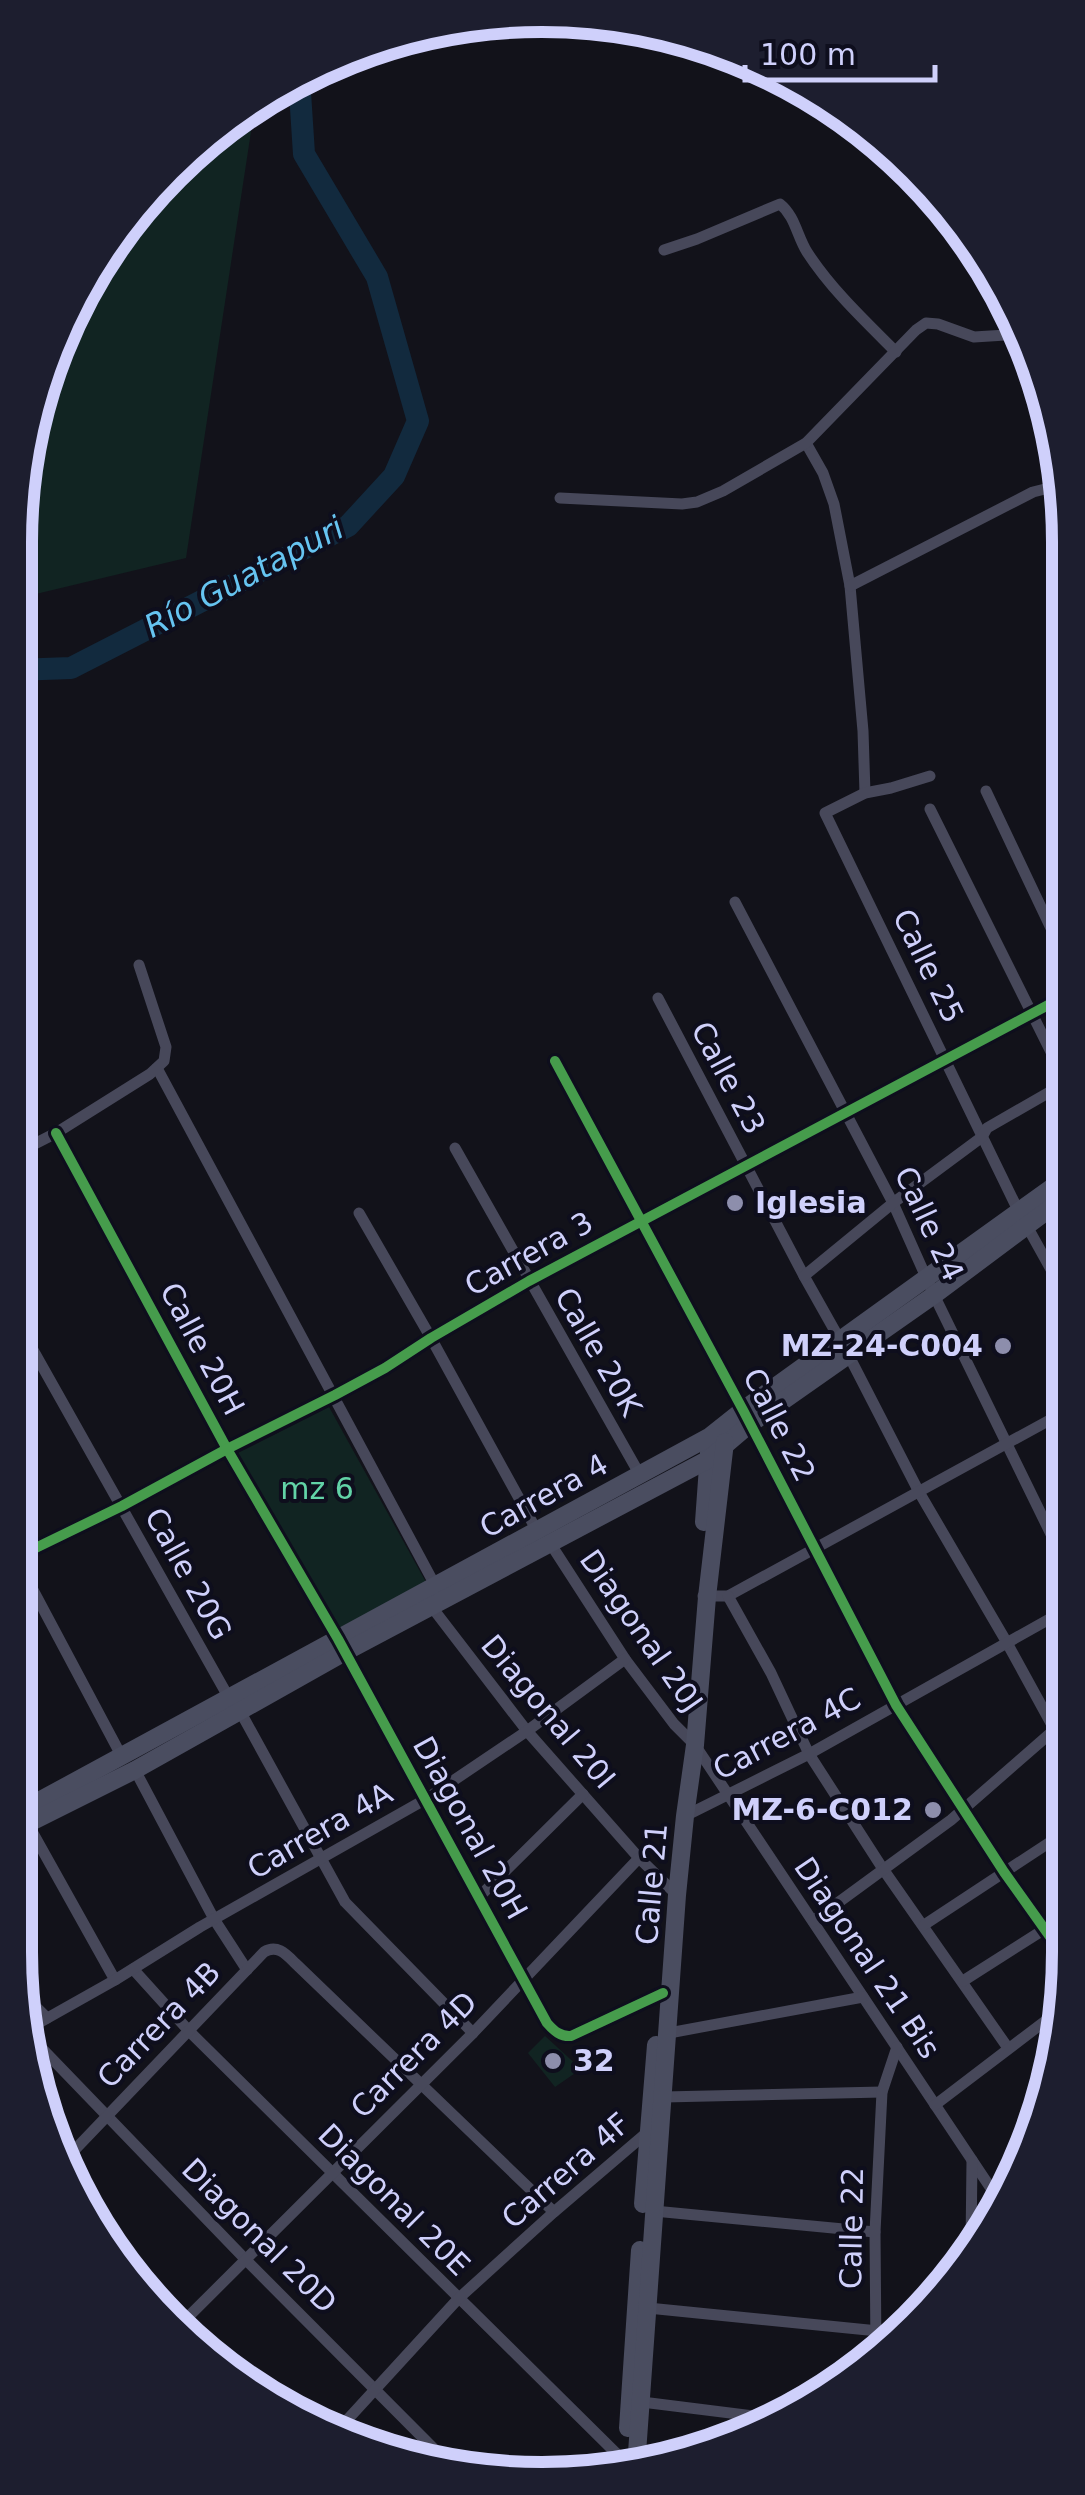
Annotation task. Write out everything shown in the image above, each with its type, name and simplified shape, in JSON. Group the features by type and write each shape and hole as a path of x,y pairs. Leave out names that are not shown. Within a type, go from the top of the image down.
{"main road":[{"name":"Carrera 4","path":"342,1645 430,1606 640,1475 719,1436 844,1348 934,1295 1052,1191"},
{"name":"Carrera 4","path":"844,1348 926,1277 1052,1203"},
{"name":"Carrera 4","path":"32,1810 129,1764 342,1645 436,1587 709,1458 719,1436"},
{"name":"Calle 21","path":"631,2455 642,2402 655,2127 664,2096 674,1893 719,1436"},
{"name":"Calle 21","path":"703,1596 709,1458"},
{"name":"Calle 21","path":"629,2455 663,1993 690,1742"}],"street":[{"path":"664,250 780,204 788,210 805,250 842,297 896,352"},
{"path":"560,498 696,502 723,491 806,443 926,323 974,337 1008,335"},
{"path":"806,443 834,504 850,586 863,731 864,793 930,776"},
{"path":"850,586 1033,492 1049,488"},
{"path":"986,791 1052,930"},
{"name":"Calle 25","path":"864,793 825,814 1022,1218 1052,1271"},
{"path":"930,809 1052,1052"},
{"name":"Calle 24","path":"735,902 894,1204 1052,1537"},
{"path":"32,1145 164,1061 166,1048 139,965"},
{"name":"Calle 23","path":"658,998 919,1492 1052,1723"},
{"name":"Carrera 3","path":"32,1549 335,1395 529,1281 1052,1003"},
{"name":"Calle 22","path":"554,1061 747,1417 896,1704 1004,1872 1052,1937"},
{"path":"157,1068 436,1587"},
{"path":"804,1276 982,1137 987,1128 1052,1091"},
{"name":"Calle 20H","path":"56,1133 227,1449 342,1645"},
{"name":"Calle 20K","path":"455,1148 640,1475"},
{"name":"Diagonal 20J","path":"359,1212 544,1537 625,1659 690,1742"},
{"name":"Calle 20G","path":"32,1348 345,1902 473,2033"},
{"path":"703,1596 728,1596 1052,1419"},
{"path":"32,1588 214,1919 246,1970"},
{"path":"728,1596 810,1754 883,1869 1008,2048"},
{"name":"Diagonal 20I","path":"430,1606 527,1731 674,1893"},
{"name":"Carrera 4C","path":"684,1816 810,1754 1052,1617"},
{"name":"Diagonal 20H","path":"342,1645 547,2023 564,2036 576,2034 663,1993"},
{"name":"Carrera 4A","path":"38,2025 214,1919 426,1799 625,1659"},
{"path":"812,1921 964,1810 1052,1731"},
{"name":"Diagonal 21 Bis","path":"690,1742 993,2191"},
{"path":"478,1898 583,1794"},
{"path":"32,1838 115,1980"},
{"path":"924,1925 1052,1840"},
{"name":"Carrera 4D","path":"187,2318 473,2033 639,1858"},
{"path":"963,1981 1052,1924"},
{"name":"Carrera 4B","path":"73,2152 268,1949 283,1952 296,1962 422,2083"},
{"name":"Diagonal 20E","path":"132,1969 188,2031 618,2457"},
{"path":"669,2033 863,1997"},
{"path":"36,2006 48,2018"},
{"path":"935,2104 1048,2019"},
{"name":"Diagonal 20D","path":"41,2046 437,2452"},
{"name":"Calle 22","path":"876,2338 875,2232 882,2092 897,2047"},
{"path":"422,2083 554,2212"},
{"name":"Carrera 4F","path":"664,2096 882,2092"},
{"name":"Carrera 4F","path":"344,2423 458,2298 655,2127"},
{"path":"971,2229 972,2160"},
{"path":"654,2210 875,2232"},
{"path":"648,2308 883,2332"},
{"path":"642,2402 755,2416"}],"green space":[{"path":"252,123 186,558 32,595 34,509 42,443 71,347 118,259 182,182"},
{"name":"mz 6","path":"329,1407 427,1584 338,1631 238,1453"},
{"name":"32","path":"545,2036 581,2069 555,2087 528,2053"}],"waterway":[{"name":"Río Guatapuri","path":"32,669 71,668 348,526 394,476 418,421 377,277 304,154 300,94"}],"cycle path":[{"path":"32,1550 335,1395 529,1281 1052,1003"},
{"path":"555,1061 896,1705 1052,1940"},
{"path":"56,1133 547,2023 558,2033 571,2036 663,1993"}],"place":[{"name":"Iglesia","path":"735,1203"},
{"name":"MZ-24-C004","path":"1003,1346"},
{"name":"MZ-6-C012","path":"933,1810"},
{"name":"32","path":"553,2061"}]}
